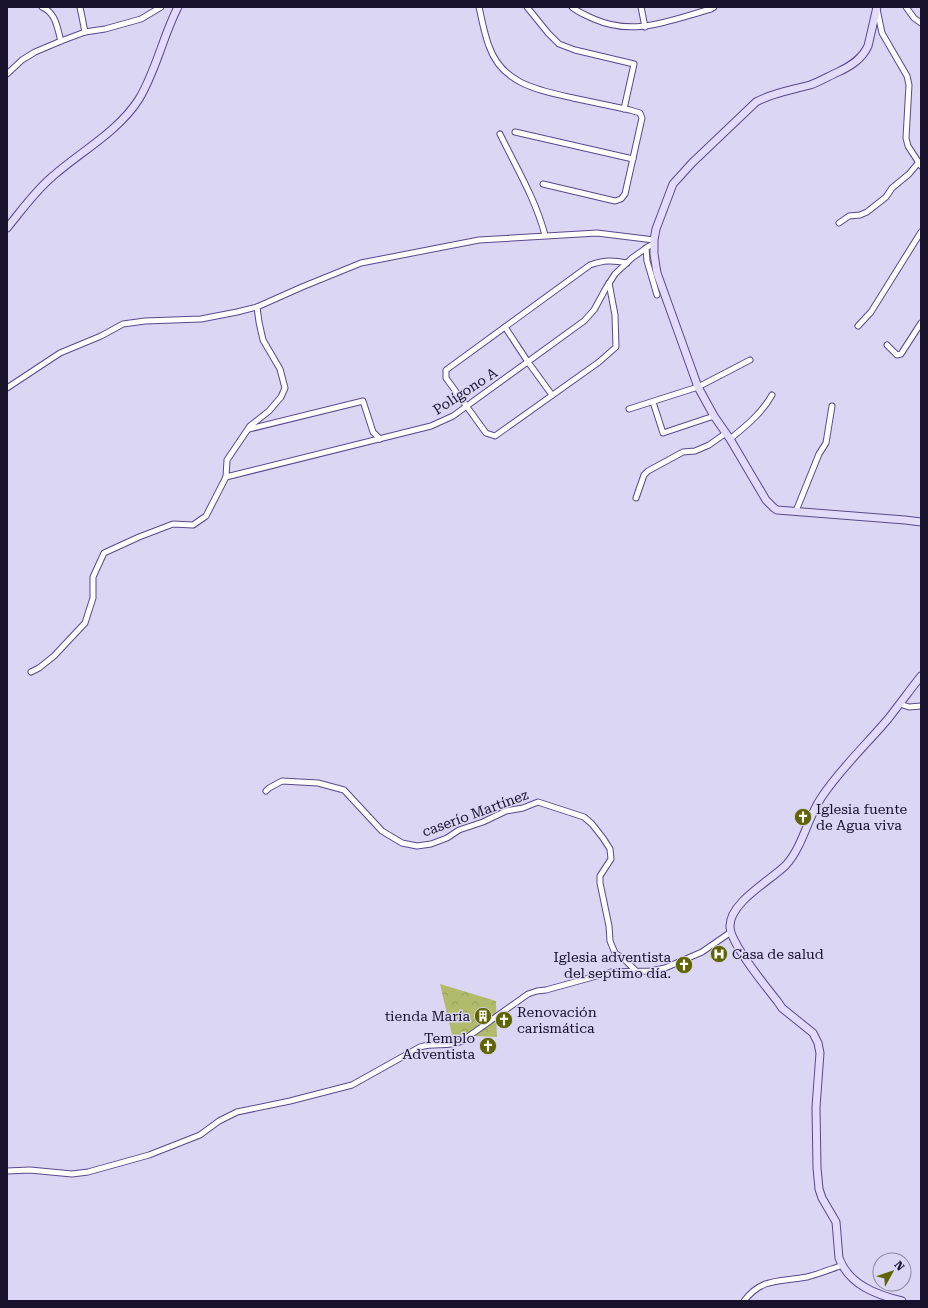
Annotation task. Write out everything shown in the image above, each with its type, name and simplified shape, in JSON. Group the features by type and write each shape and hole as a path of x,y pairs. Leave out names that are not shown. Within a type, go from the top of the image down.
{"street":[{"path":"42,7 50,10 56,21 61,41"},
{"path":"80,7 86,32"},
{"path":"7,74 22,60 35,52 86,32 105,29 141,19 161,7"},
{"path":"7,228 39,188 113,127 132,108 146,85 178,7"},
{"path":"479,7 489,46 499,65 507,74 524,85 624,109 640,114 642,118 625,194 621,199 615,200 601,198 543,184"},
{"path":"527,7 559,44 575,50 634,64 624,109"},
{"path":"572,7 579,12 602,22 623,27 645,27 714,7"},
{"path":"641,7 645,27"},
{"path":"839,222 849,216 860,215 871,208 886,197 892,188 920,164 908,146 906,138 909,98 907,76 882,32 877,7"},
{"path":"877,7 868,46 858,60 847,68 812,84 770,96 756,102 692,162 673,184 656,229 654,254 657,273 698,387 714,416 770,505 777,510 921,522"},
{"path":"906,7 914,18 921,23"},
{"path":"515,132 633,159"},
{"path":"500,134 540,214 545,235"},
{"path":"858,326 871,312 921,232"},
{"path":"7,388 60,353 101,336 123,324 145,321 201,320 257,307 361,263 479,240 545,235 596,233 654,242"},
{"name":"Polígono A","path":"226,477 431,426 453,416 584,321 594,310 615,274 654,242"},
{"path":"646,248 647,261 657,295"},
{"path":"609,284 615,315 616,347 599,362 495,436 486,433 468,406 446,378 446,370 590,265 602,261 627,263"},
{"path":"31,672 39,668 54,656 85,623 93,598 93,577 104,553 173,524 192,525 206,516 226,477 227,460 249,429 269,411 281,397 285,388 280,369 263,340 257,307"},
{"path":"887,345 897,356 901,354 921,323"},
{"path":"505,327 552,395"},
{"path":"629,409 698,387 750,360"},
{"path":"636,498 644,475 648,471 683,452 695,451 728,436 751,422 765,407 772,395"},
{"path":"249,429 363,402 373,432 380,439"},
{"path":"653,402 663,433 714,416"},
{"path":"796,511 819,454 826,443 832,406"},
{"path":"902,1301 882,1296 861,1285 848,1272 839,1258 836,1222 822,1198 819,1189 816,1107 820,1053 818,1043 813,1034 782,1008 740,951 731,932 730,924 738,908 752,892 776,874 791,859 821,797 900,704 921,676"},
{"path":"900,704 909,707 921,706"},
{"name":"caserío Martínez","path":"266,791 282,781 318,783 344,790 382,831 402,843 416,846 436,842 447,838 459,830 483,822 506,811 523,808 538,802 584,817 592,824 610,849 611,859 600,876 600,883 604,894 610,941 615,953 625,960 637,972"},
{"path":"7,1171 30,1170 77,1174 149,1155 200,1135 219,1121 237,1112 352,1085 420,1047 429,1044 454,1044 528,994 537,990 546,990 611,972 637,972 666,968 702,952 731,932"},
{"path":"744,1301 751,1292 775,1280 807,1277 843,1265"}],"green space":[{"path":"440,984 496,1001 497,1037 452,1035"}],"place":[{"name":"Iglesia fuente de Agua viva","path":"803,817"},
{"name":"Casa de salud","path":"719,954"},
{"name":"Iglesia adventista del septimo día.","path":"684,965"},
{"name":"tienda María","path":"483,1016"},
{"name":"Renovación carismática","path":"504,1020"},
{"name":"Templo Adventista","path":"488,1046"}]}
